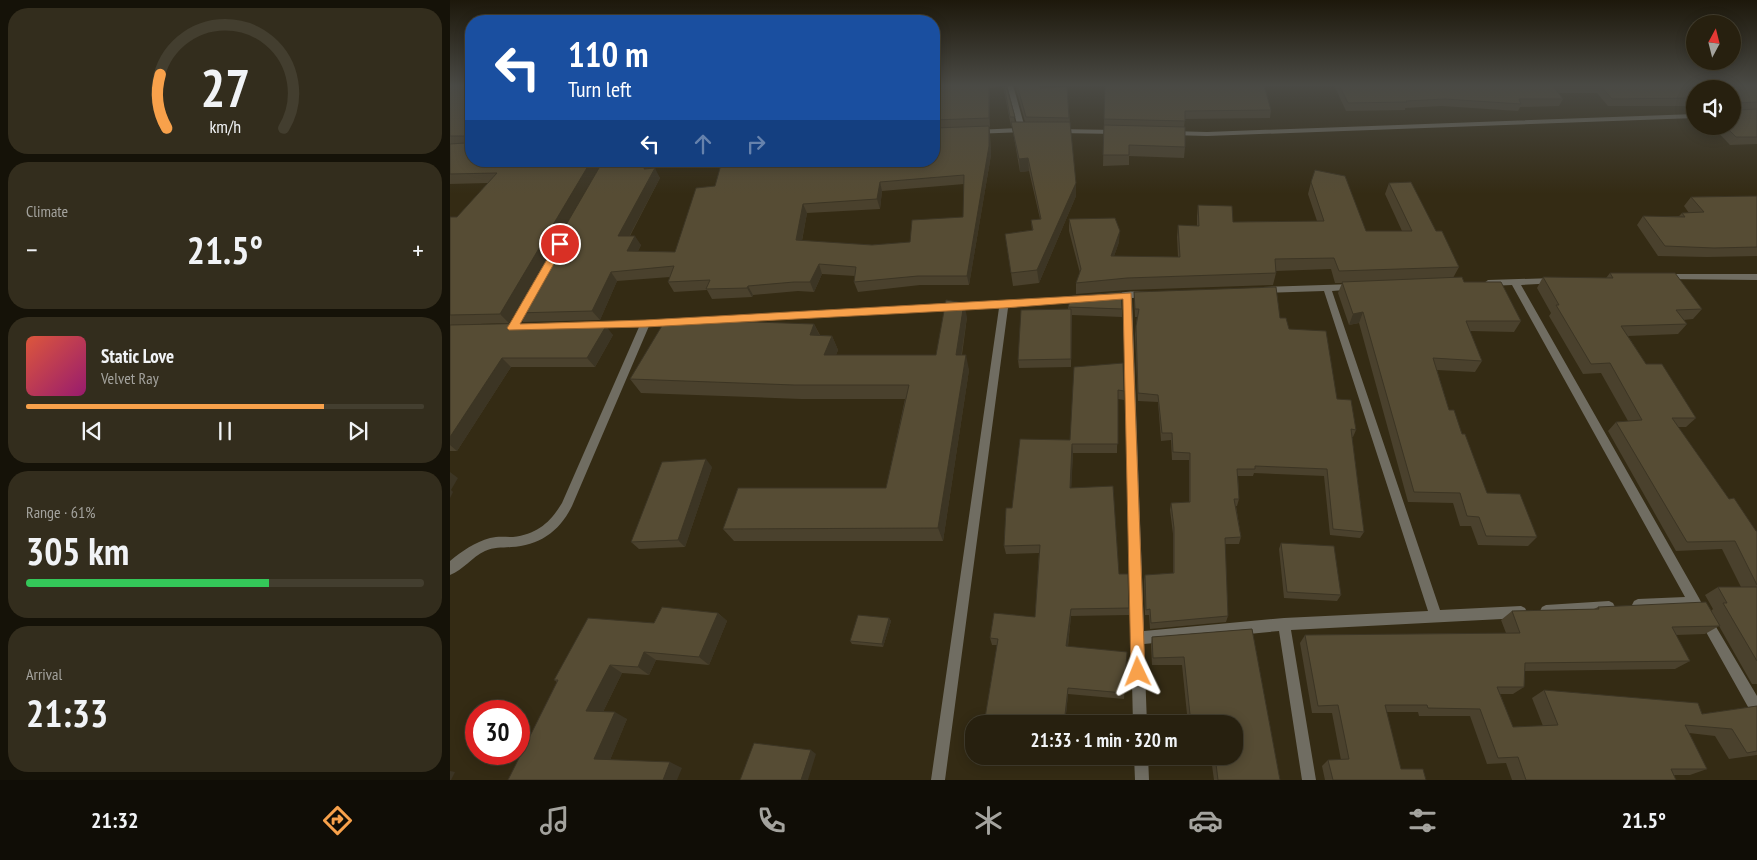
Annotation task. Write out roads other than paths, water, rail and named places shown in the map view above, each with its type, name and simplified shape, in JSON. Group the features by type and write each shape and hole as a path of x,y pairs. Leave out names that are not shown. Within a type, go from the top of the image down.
{"street":[{"path":"1020,121 1022,130"},
{"path":"1158,133 1207,134 1549,121"},
{"path":"963,132 1032,130"},
{"path":"1051,131 1129,132"},
{"path":"1658,277 1696,275 1757,277"},
{"path":"1476,284 1563,281"},
{"path":"1515,282 1694,602 1757,709"},
{"path":"1257,291 1366,287"},
{"path":"1327,288 1436,618"},
{"path":"513,328 532,294"},
{"path":"570,326 645,324 1004,305 1157,294"},
{"path":"1128,295 1140,715"},
{"path":"938,780 1004,305"},
{"path":"450,569 475,549 491,543 529,540 543,534 553,526 566,506 645,324"},
{"path":"1137,638 1284,624 1436,618 1694,602"},
{"path":"1284,624 1309,780"},
{"path":"1141,765 1142,780"}]}
